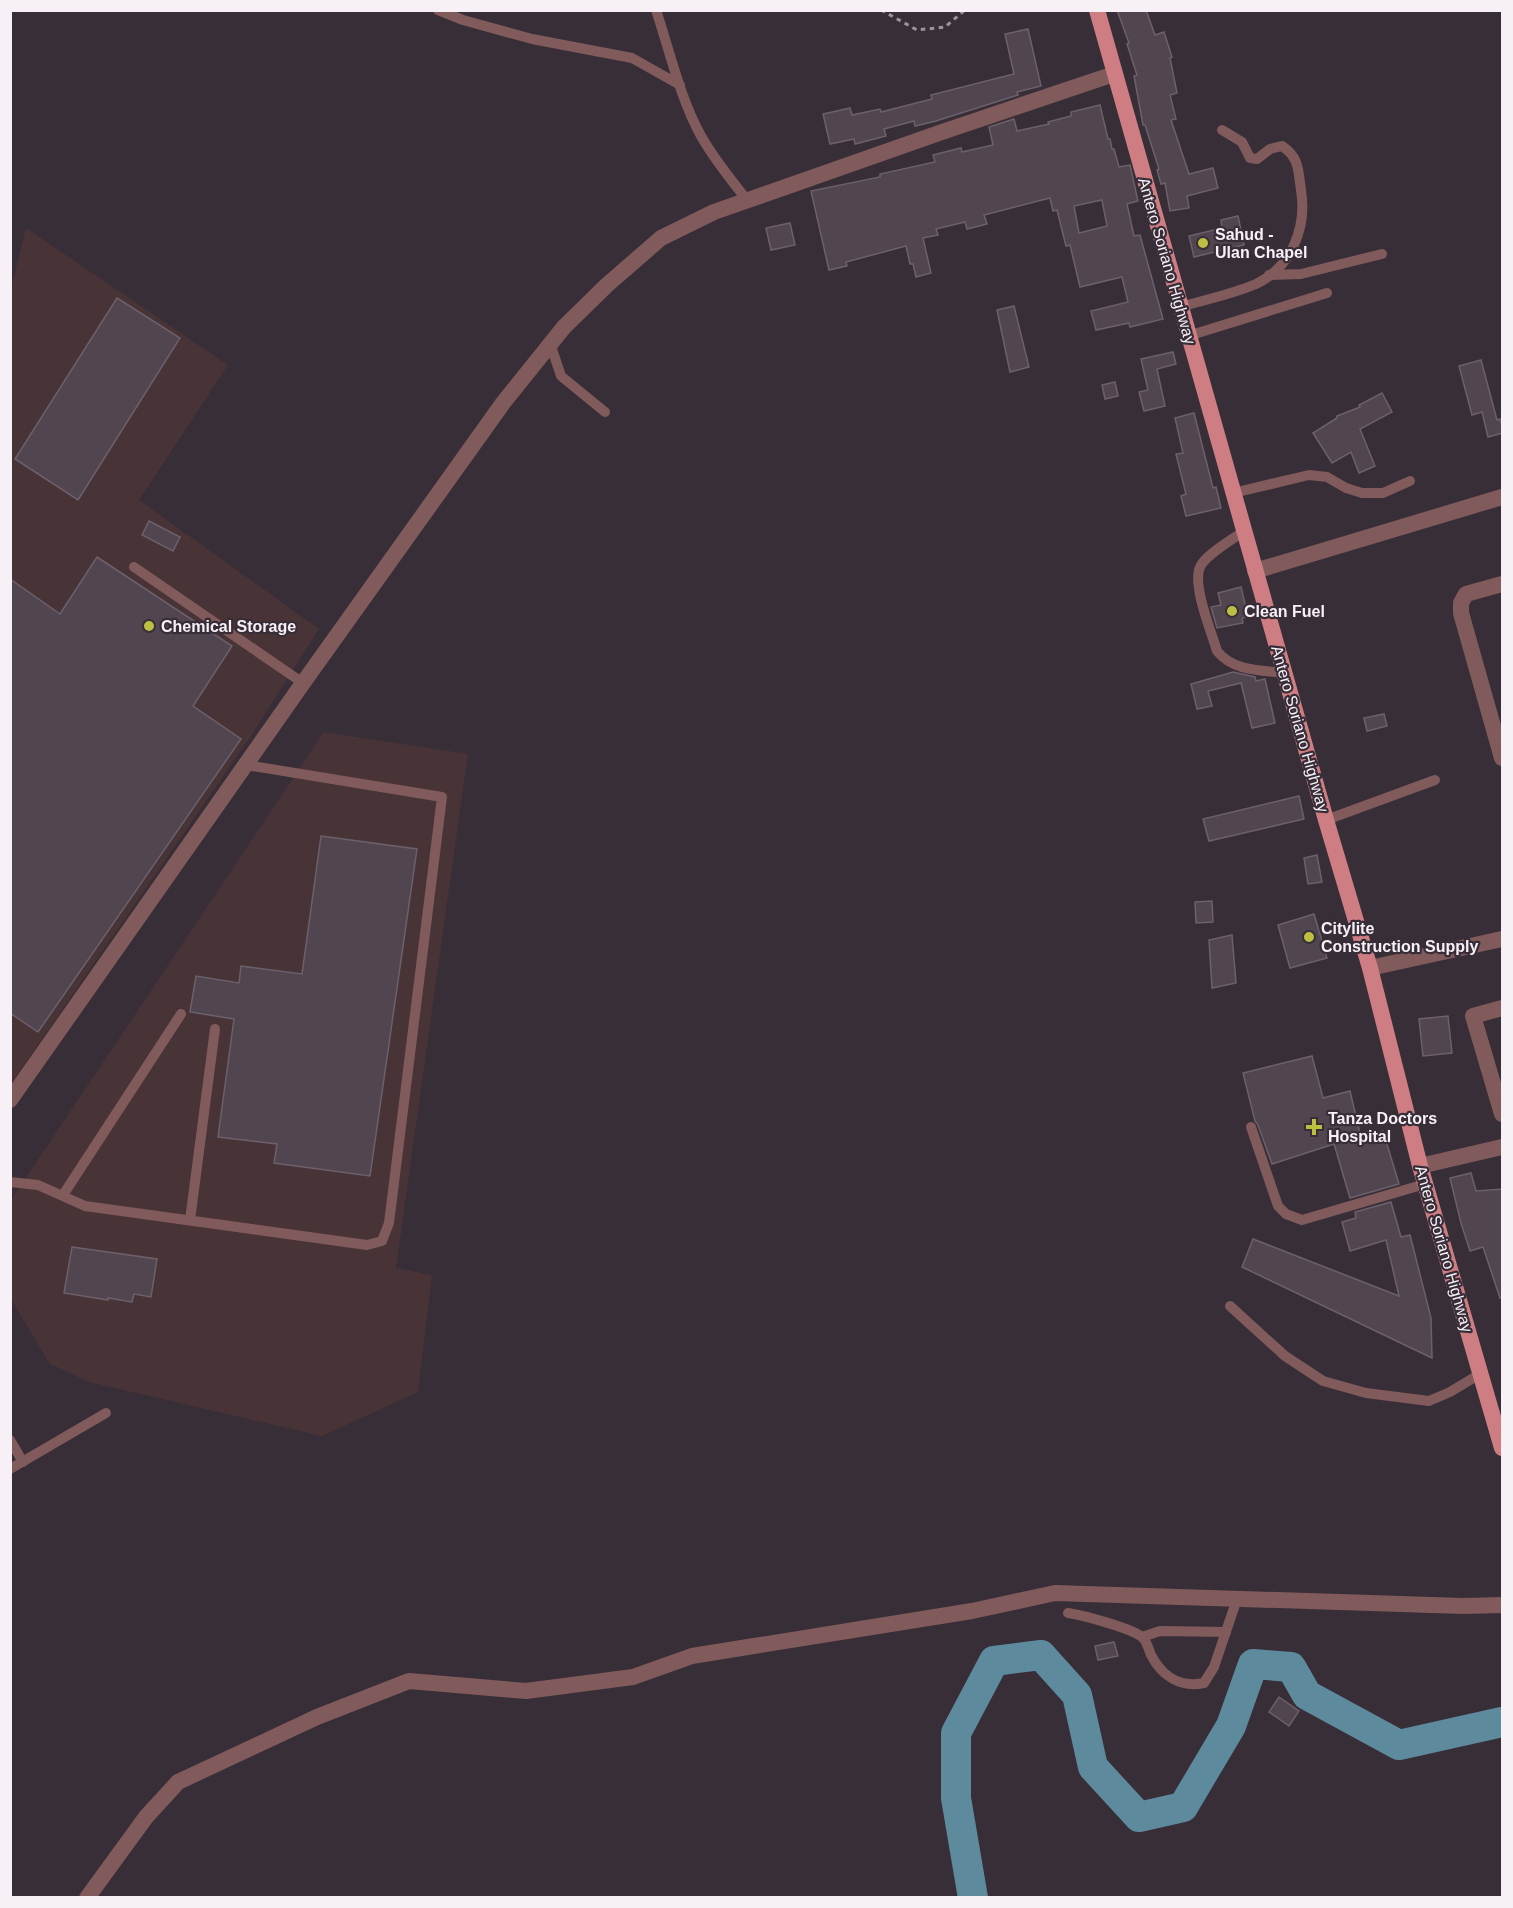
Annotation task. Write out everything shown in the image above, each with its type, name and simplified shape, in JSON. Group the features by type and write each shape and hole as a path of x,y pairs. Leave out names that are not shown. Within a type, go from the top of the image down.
{"main road":[{"name":"Antero Soriano Highway","path":"1096,10 1370,968 1425,1184 1479,1374 1503,1448"}],"street":[{"path":"12,1095 503,403 564,327 607,285 661,238 714,212 1114,74"},
{"path":"1255,571 1503,497"},
{"path":"1503,584 1466,594 1461,603 1461,613 1503,758"},
{"path":"1370,968 1503,939"},
{"path":"1503,1008 1473,1016 1503,1114"},
{"path":"1420,1166 1503,1147"},
{"path":"87,1898 146,1817 178,1782 317,1717 409,1681 526,1691 633,1677 692,1656 972,1611 1055,1593 1463,1606 1503,1605"}],"lane":[{"path":"438,10 463,20 532,39 632,58 680,85"},
{"path":"656,10 680,85 701,135 716,161 747,200"},
{"path":"1180,307 1257,283 1281,266 1299,238 1304,206 1296,159 1282,146 1270,149 1257,159 1250,158 1242,142 1222,130"},
{"path":"1269,275 1301,274 1382,254"},
{"path":"1188,336 1327,293"},
{"path":"550,343 561,376 605,412"},
{"path":"1233,493 1309,475 1327,477 1346,488 1362,493 1383,493 1410,481"},
{"path":"1244,531 1200,566 1198,586 1216,651 1237,667 1284,673"},
{"path":"134,567 303,682"},
{"path":"10,1182 38,1185 85,1206 367,1245 382,1241 389,1223 442,797 246,765"},
{"path":"1326,820 1435,780"},
{"path":"63,1195 181,1014"},
{"path":"190,1220 215,1029"},
{"path":"1251,1127 1278,1206 1286,1215 1294,1218 1302,1220 1341,1210 1425,1184"},
{"path":"1230,1306 1285,1356 1323,1382 1366,1393 1429,1401 1450,1392 1479,1374"},
{"path":"10,1469 106,1413"},
{"path":"10,1440 23,1462"},
{"path":"1142,1637 1162,1672 1176,1681 1192,1686 1204,1683 1214,1666 1237,1599"},
{"path":"1068,1613 1086,1616 1142,1637 1160,1631 1226,1632"}],"path":[{"path":"881,10 917,30 945,27 965,10"}],"shaded area":[{"path":"26,228 228,365 139,500 319,629 251,736 11,1084 10,293"},
{"path":"324,732 468,754 396,1268 432,1275 418,1392 322,1436 89,1382 50,1364 11,1299 11,1200"}],"building":[{"path":"1117,10 1146,10 1155,35 1164,32 1172,57 1170,58 1177,93 1170,95 1176,119 1171,120 1189,174 1213,168 1218,188 1187,196 1189,208 1170,211 1165,183 1161,184 1157,170 1159,169 1145,125 1143,125 1134,76 1137,75"},
{"path":"1028,29 1041,86 1017,92 1018,95 936,121 915,126 914,121 884,129 886,136 855,144 854,139 830,144 823,114 850,108 852,115 880,109 881,112 932,99 931,95 1014,74 1005,34"},
{"path":"1100,105 1108,139 1114,149 1119,167 1130,165 1138,201 1127,204 1134,236 1140,235 1163,319 1130,327 1129,323 1096,330 1091,311 1128,302 1122,277 1080,287 1070,245 1066,246 1057,210 1053,211 1050,198 984,215 987,224 967,229 965,222 936,229 938,235 923,238 931,273 916,277 906,246 846,262 847,266 829,270 811,191 880,177 880,174 935,162 933,155 961,148 962,152 993,145 989,127 1014,119 1017,131 1049,124 1048,122 1071,116 1071,112","holes":["1102,200 1107,226 1079,233 1074,206"]},
{"path":"1238,216 1244,245 1194,257 1189,236 1222,228 1221,220"},
{"path":"790,223 795,245 771,250 766,228"},
{"path":"117,298 180,338 78,500 15,459"},
{"path":"1014,306 1029,367 1010,372 997,310"},
{"path":"1173,352 1176,364 1157,369 1165,406 1144,411 1139,392 1148,390 1141,359"},
{"path":"1481,360 1497,420 1500,419 1503,429 1503,433 1488,437 1482,412 1472,415 1459,366"},
{"path":"1115,382 1118,396 1105,399 1102,385"},
{"path":"1382,393 1392,412 1360,429 1375,466 1359,473 1351,452 1332,463 1313,433 1337,416 1360,407 1359,405"},
{"path":"1194,413 1213,488 1216,487 1221,508 1186,516 1181,496 1186,494 1176,454 1183,453 1175,418"},
{"path":"149,521 180,537 173,551 142,535"},
{"path":"97,557 232,646 193,706 241,739 38,1032 10,1013 10,579 60,614"},
{"path":"1241,587 1248,617 1242,618 1243,623 1217,628 1211,607 1221,605 1218,593"},
{"path":"1233,672 1255,677 1256,681 1265,679 1275,723 1252,728 1241,683 1208,691 1212,706 1197,709 1191,684"},
{"path":"1384,714 1387,726 1367,731 1364,718"},
{"path":"1299,796 1304,819 1209,841 1203,819"},
{"path":"321,836 417,849 370,1176 274,1163 277,1144 218,1137 234,1019 190,1012 196,976 239,983 241,966 302,974"},
{"path":"1317,855 1322,882 1308,884 1304,858"},
{"path":"1212,901 1213,922 1196,923 1195,902"},
{"path":"1314,914 1327,958 1290,968 1278,925"},
{"path":"1232,935 1236,983 1212,988 1209,940"},
{"path":"1448,1016 1452,1053 1423,1056 1419,1019"},
{"path":"1312,1056 1323,1098 1350,1091 1361,1138 1383,1131 1399,1184 1350,1198 1334,1144 1272,1164 1255,1121 1243,1073"},
{"path":"1471,1173 1476,1191 1503,1189 1503,1297 1500,1298 1483,1247 1470,1251 1450,1178"},
{"path":"1391,1202 1401,1237 1410,1235 1431,1318 1432,1358 1242,1267 1253,1239 1399,1296 1386,1240 1350,1251 1342,1222 1356,1218 1355,1212"},
{"path":"72,1247 157,1259 151,1297 134,1294 132,1302 64,1293"},
{"path":"1114,1642 1118,1656 1098,1660 1095,1646"},
{"path":"1279,1697 1299,1711 1289,1726 1269,1712"}],"waterway":[{"path":"973,1898 956,1798 956,1733 994,1661 1041,1655 1077,1695 1093,1767 1139,1817 1183,1807 1231,1726 1253,1664 1291,1667 1307,1695 1399,1745 1502,1722"}],"place":[{"name":"Sahud - Ulan Chapel","path":"1203,243"},
{"name":"Clean Fuel","path":"1232,611"},
{"name":"Chemical Storage","path":"149,626"},
{"name":"Citylite Construction Supply","path":"1309,937"},
{"name":"Tanza Doctors Hospital","path":"1314,1127"}]}
